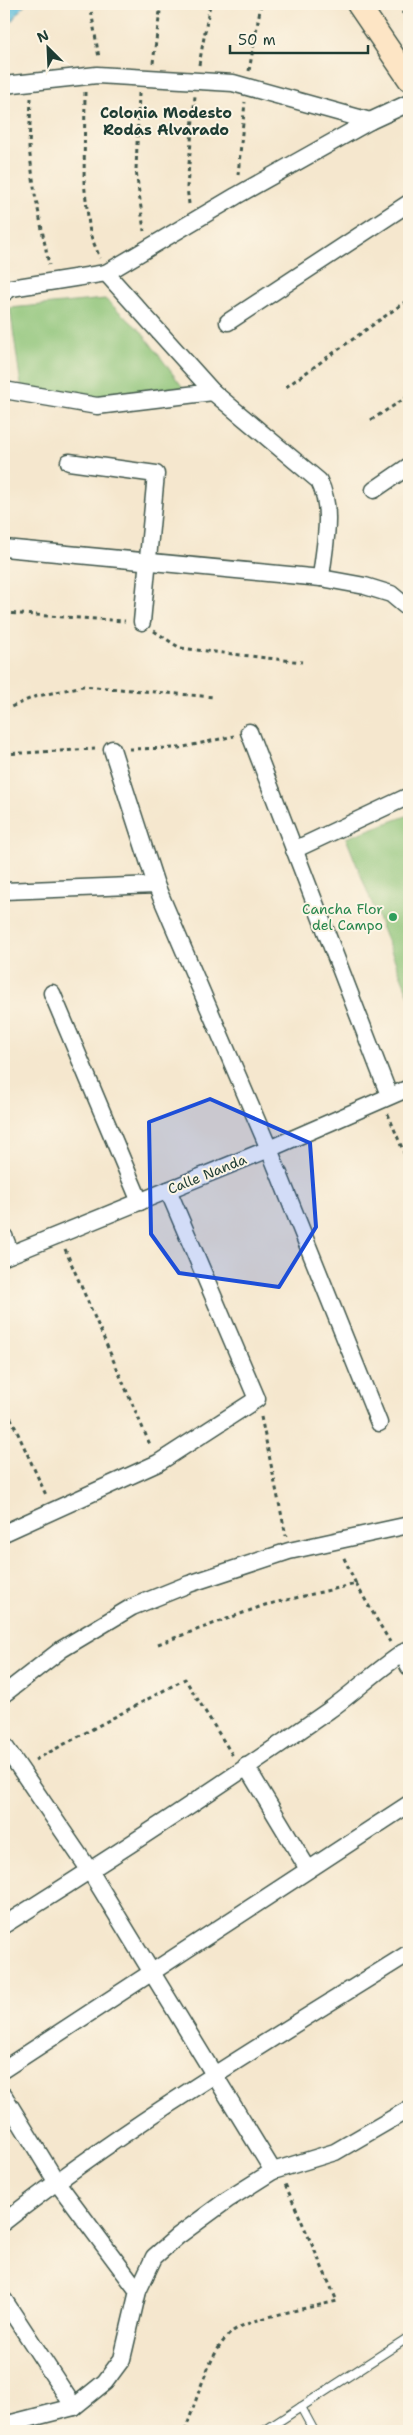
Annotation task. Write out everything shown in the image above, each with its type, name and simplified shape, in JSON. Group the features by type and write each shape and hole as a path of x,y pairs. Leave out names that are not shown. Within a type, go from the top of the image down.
{"street":[{"path":"358,4 409,78"},
{"path":"4,85 102,76 233,83 370,121"},
{"path":"4,293 11,288 106,273 370,121 409,103"},
{"path":"228,322 409,202"},
{"path":"106,273 213,392 319,482 326,495 327,507 321,578"},
{"path":"4,390 97,406 213,392"},
{"path":"69,462 156,474 142,622"},
{"path":"374,490 409,466"},
{"path":"4,548 321,578 365,586 390,594 409,610"},
{"path":"249,732 385,1097"},
{"path":"112,748 156,885 269,1148 380,1423"},
{"path":"294,850 409,796"},
{"path":"4,891 156,885"},
{"path":"52,993 140,1202"},
{"name":"Calle Nanda","path":"8,1256 409,1088"},
{"path":"4,1533 158,1463 257,1399 168,1190"},
{"path":"4,1236 8,1256"},
{"path":"4,1694 62,1649 132,1608 189,1584 289,1551 409,1525"},
{"path":"4,1924 90,1871 330,1710 405,1656"},
{"path":"4,1745 90,1871 276,2170"},
{"path":"244,1768 308,1869"},
{"path":"4,2069 409,1804"},
{"path":"4,2222 56,2182 216,2075 409,1953"},
{"path":"4,2096 56,2182 138,2291"},
{"path":"4,2425 74,2407 105,2382 122,2359 138,2291 154,2257 220,2205 276,2170 335,2152 409,2109"},
{"path":"4,2300 74,2407"}],"lane":[{"path":"264,2431 409,2337"},
{"path":"301,2407 314,2431"}],"path":[{"path":"90,4 102,76"},
{"path":"146,249 136,170 145,78 161,4"},
{"path":"192,222 187,187 196,81 210,4"},
{"path":"402,14 409,6"},
{"path":"85,77 84,182 90,234 106,273"},
{"path":"32,82 29,148 35,194 52,281"},
{"path":"286,387 409,299"},
{"path":"371,420 409,396"},
{"path":"4,710 34,696 83,686 214,697"},
{"path":"385,1097 409,1165"},
{"path":"59,1234 158,1463"},
{"path":"257,1399 289,1551"},
{"path":"4,1403 53,1511"},
{"path":"336,1541 356,1584 405,1656"},
{"path":"158,1644 265,1606 356,1584"},
{"path":"19,1768 185,1679 244,1768"},
{"path":"185,2431 216,2352 233,2331 249,2323 337,2302 276,2170"}],"highlighted area":[{"path":"210,1099 310,1143 316,1227 279,1287 179,1273 151,1234 149,1122"}],"green space":[{"path":"105,299 141,331 184,389 102,403 22,392 10,308"},
{"name":"Cancha Flor del Campo","path":"409,815 409,996 346,838"}],"water":[{"path":"4,4 25,4 4,31"}],"place":[{"name":"Cancha Flor del Campo","path":"393,917"}],"district":[{"name":"Colonia Modesto Rodas Alvarado","path":"166,122"}]}
